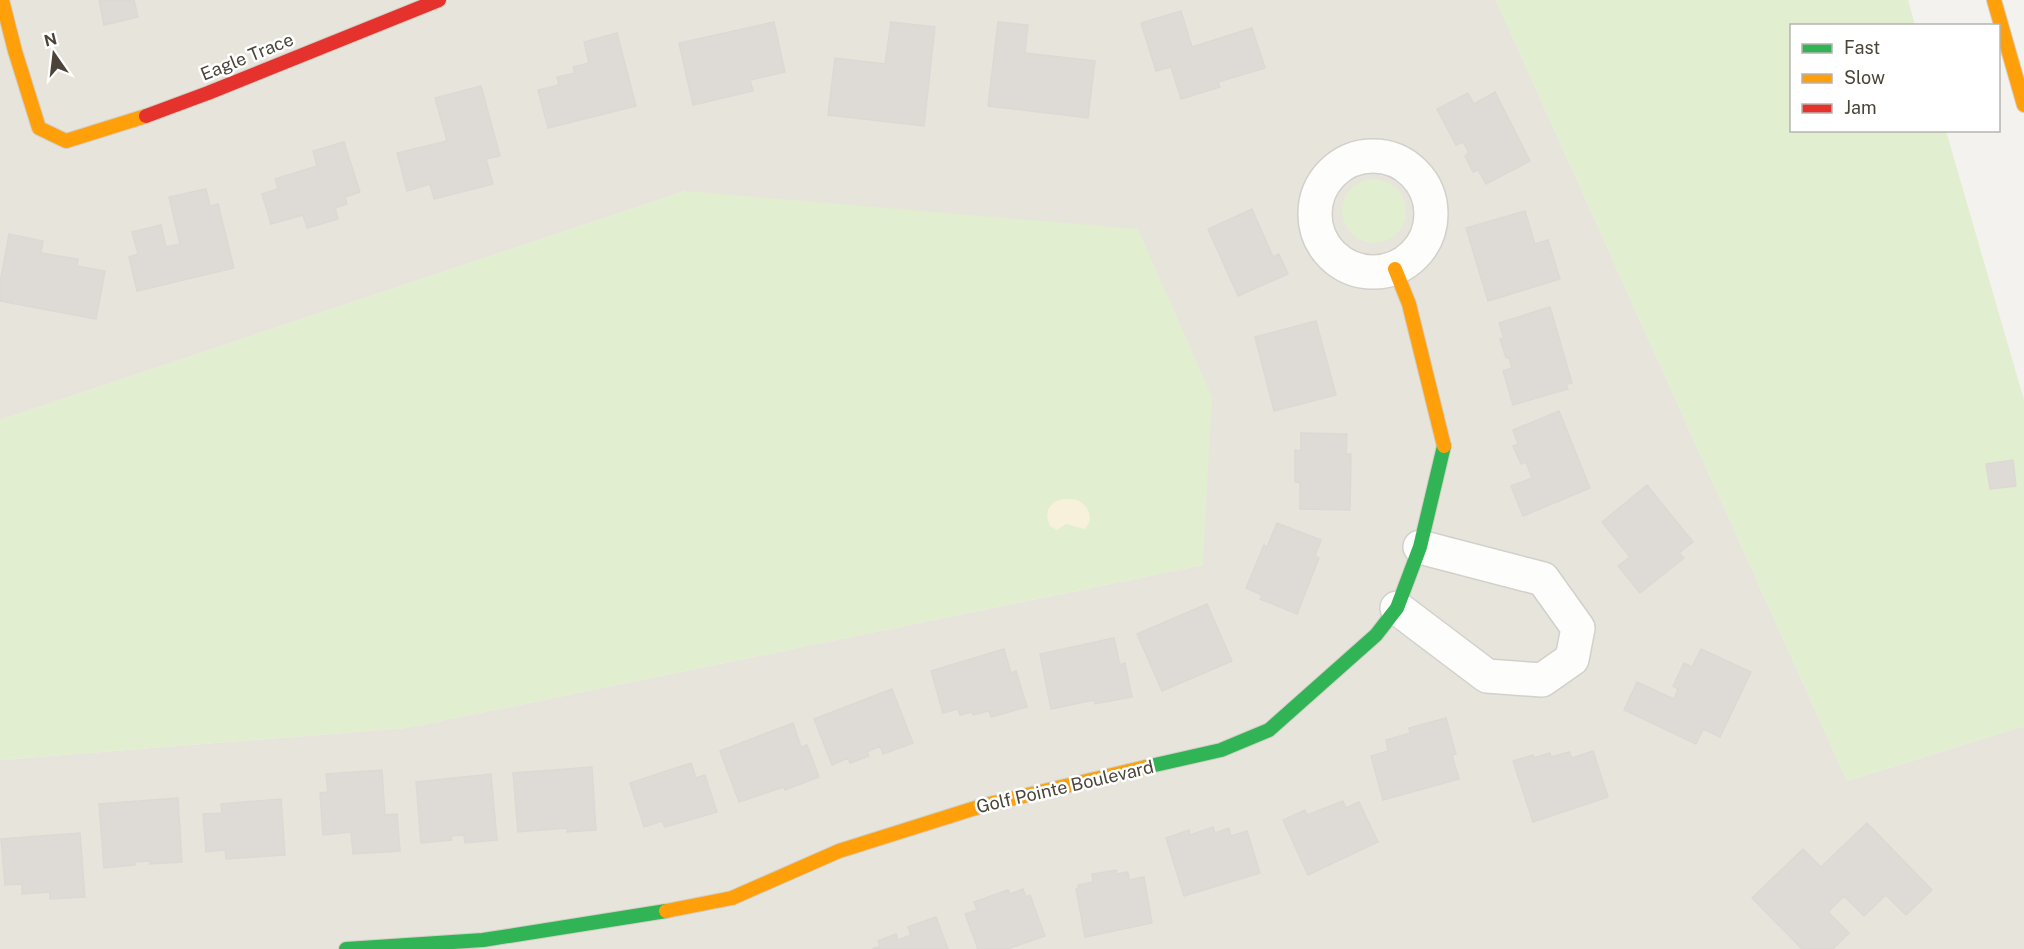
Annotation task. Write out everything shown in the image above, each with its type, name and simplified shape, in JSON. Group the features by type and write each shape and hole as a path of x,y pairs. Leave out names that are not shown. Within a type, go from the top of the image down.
{"street":[{"name":"Eagle Trace","path":"2,0 39,128 66,141 109,130 220,88 396,15 439,0"},
{"path":"1994,0 2024,105"},
{"name":"Golf Pointe Boulevard","path":"346,949 483,940 616,920 732,898 839,852 985,805 1221,750 1269,730 1376,635 1397,608 1420,547 1444,446 1409,304 1395,269"},
{"path":"1397,608 1486,676 1542,680 1572,659 1578,628 1543,579 1420,547"}],"shaded area":[{"path":"0,0 1496,0 1847,781 2024,726 2024,949 0,949 0,760 406,728 1203,565 685,191 0,420"}],"green space":[{"path":"1496,0 1908,0 1915,24 1790,24 1790,132 1946,132 2024,400 2024,726 1847,781"},
{"path":"1368,179 1380,179 1397,188 1404,199 1406,211 1404,223 1397,234 1380,243 1368,243 1356,238 1347,229 1342,217 1342,205 1347,193 1356,184"},
{"path":"685,191 1138,229 1212,397 1203,565 406,728 0,760 0,420"}],"sand":[{"path":"1062,499 1078,500 1085,506 1090,520 1084,529 1066,524 1057,530 1050,526 1047,518 1048,509 1054,502"}],"building":[{"path":"99,0 134,0 138,17 104,25"},
{"path":"1181,11 1192,47 1252,28 1265,68 1218,82 1220,87 1181,99 1171,67 1156,71 1141,23"},
{"path":"774,22 785,72 750,80 753,91 693,105 679,43"},
{"path":"891,22 935,27 924,126 828,115 835,58 885,64"},
{"path":"998,22 1028,25 1025,53 1095,61 1088,118 988,106"},
{"path":"617,33 636,106 548,128 538,90 559,85 557,77 575,73 573,67 589,63 584,42"},
{"path":"481,86 500,156 486,159 493,184 434,199 430,184 407,191 397,153 447,141 435,98"},
{"path":"1495,92 1530,161 1486,184 1478,170 1473,172 1465,156 1469,153 1463,142 1456,145 1437,109 1468,93 1474,104"},
{"path":"344,142 360,192 345,197 347,204 335,208 338,219 307,228 303,215 271,224 262,194 278,189 275,179 317,166 313,151"},
{"path":"206,189 210,206 218,204 234,268 137,291 129,257 138,254 132,232 161,225 166,247 180,244 169,197"},
{"path":"1252,209 1273,257 1279,254 1288,274 1238,296 1208,229"},
{"path":"1525,211 1535,244 1548,240 1560,279 1488,301 1466,228"},
{"path":"9,234 43,241 41,253 78,259 77,266 105,271 96,319 0,301 0,283"},
{"path":"1550,307 1572,383 1566,384 1568,389 1513,405 1503,371 1512,368 1500,339 1504,338 1499,323"},
{"path":"1316,321 1336,395 1274,411 1255,337"},
{"path":"1559,411 1590,488 1523,516 1511,486 1532,478 1526,462 1521,464 1513,446 1518,444 1513,430"},
{"path":"1301,433 1347,434 1346,454 1351,454 1350,510 1300,509 1300,483 1295,482 1295,450 1301,451"},
{"path":"2013,460 2016,486 1990,489 1986,464"},
{"path":"1647,485 1693,542 1679,553 1684,558 1640,593 1618,566 1630,557 1602,522"},
{"path":"1277,523 1321,540 1315,556 1319,558 1297,614 1260,599 1262,595 1246,588 1264,545 1267,547"},
{"path":"1207,604 1232,661 1162,691 1137,634"},
{"path":"1114,638 1120,665 1125,663 1132,697 1095,704 1094,700 1051,709 1040,654"},
{"path":"1004,649 1011,673 1016,671 1027,707 991,717 989,711 960,715 958,709 943,713 931,671"},
{"path":"1701,649 1751,672 1720,737 1703,729 1696,744 1624,710 1637,682 1674,699 1678,689 1673,686 1684,663 1692,667"},
{"path":"892,689 913,743 883,754 880,746 867,752 869,756 850,763 848,758 832,765 814,719"},
{"path":"1446,718 1456,754 1452,755 1459,779 1383,800 1371,756 1388,751 1386,740 1410,733 1409,728"},
{"path":"793,723 801,747 807,745 819,777 785,790 784,787 739,802 720,751"},
{"path":"1593,751 1608,797 1533,822 1513,761 1533,755 1534,758 1550,753 1551,757 1569,752 1572,758"},
{"path":"691,763 696,778 705,775 717,812 665,827 662,821 644,827 630,783"},
{"path":"592,767 596,830 567,832 567,828 518,832 513,773"},
{"path":"382,770 385,815 397,814 400,851 353,854 351,832 323,835 320,793 328,792 326,774"},
{"path":"491,774 497,840 465,843 464,835 451,836 452,840 421,843 416,782"},
{"path":"178,798 182,862 150,864 150,861 135,862 135,865 104,868 99,804"},
{"path":"281,799 285,855 226,859 225,850 206,852 203,814 222,813 221,804"},
{"path":"1343,801 1346,808 1359,802 1378,842 1308,875 1283,820 1305,810 1307,815"},
{"path":"1867,823 1932,890 1906,915 1886,895 1864,916 1844,896 1828,912 1849,933 1833,949 1802,949 1752,898 1803,849 1821,867"},
{"path":"1213,827 1215,833 1229,828 1231,836 1247,831 1260,873 1184,896 1166,838 1189,830 1190,835"},
{"path":"80,833 85,897 50,899 50,892 22,894 22,884 5,885 1,839"},
{"path":"1116,870 1117,874 1128,872 1129,880 1144,877 1152,923 1085,937 1076,889 1079,888 1078,885 1093,882 1092,874"},
{"path":"1023,889 1026,897 1030,895 1045,936 1007,949 978,949 965,914 977,910 974,902 1008,890 1010,894"},
{"path":"936,917 948,949 872,949 880,946 878,941 896,934 898,940 911,935 908,927"}],"traffic: fast":[{"path":"1146,767 1221,750 1269,730 1376,635 1397,608 1420,547 1444,446"},
{"path":"346,949 483,940 666,911"}],"traffic: slow":[{"path":"2,0 39,128 66,141 146,116"},
{"path":"1994,0 2024,105"},
{"path":"1395,269 1409,304 1444,446"},
{"path":"666,911 732,898 839,851 985,805 1146,767"}],"traffic: jam":[{"path":"146,116 439,0"}]}
